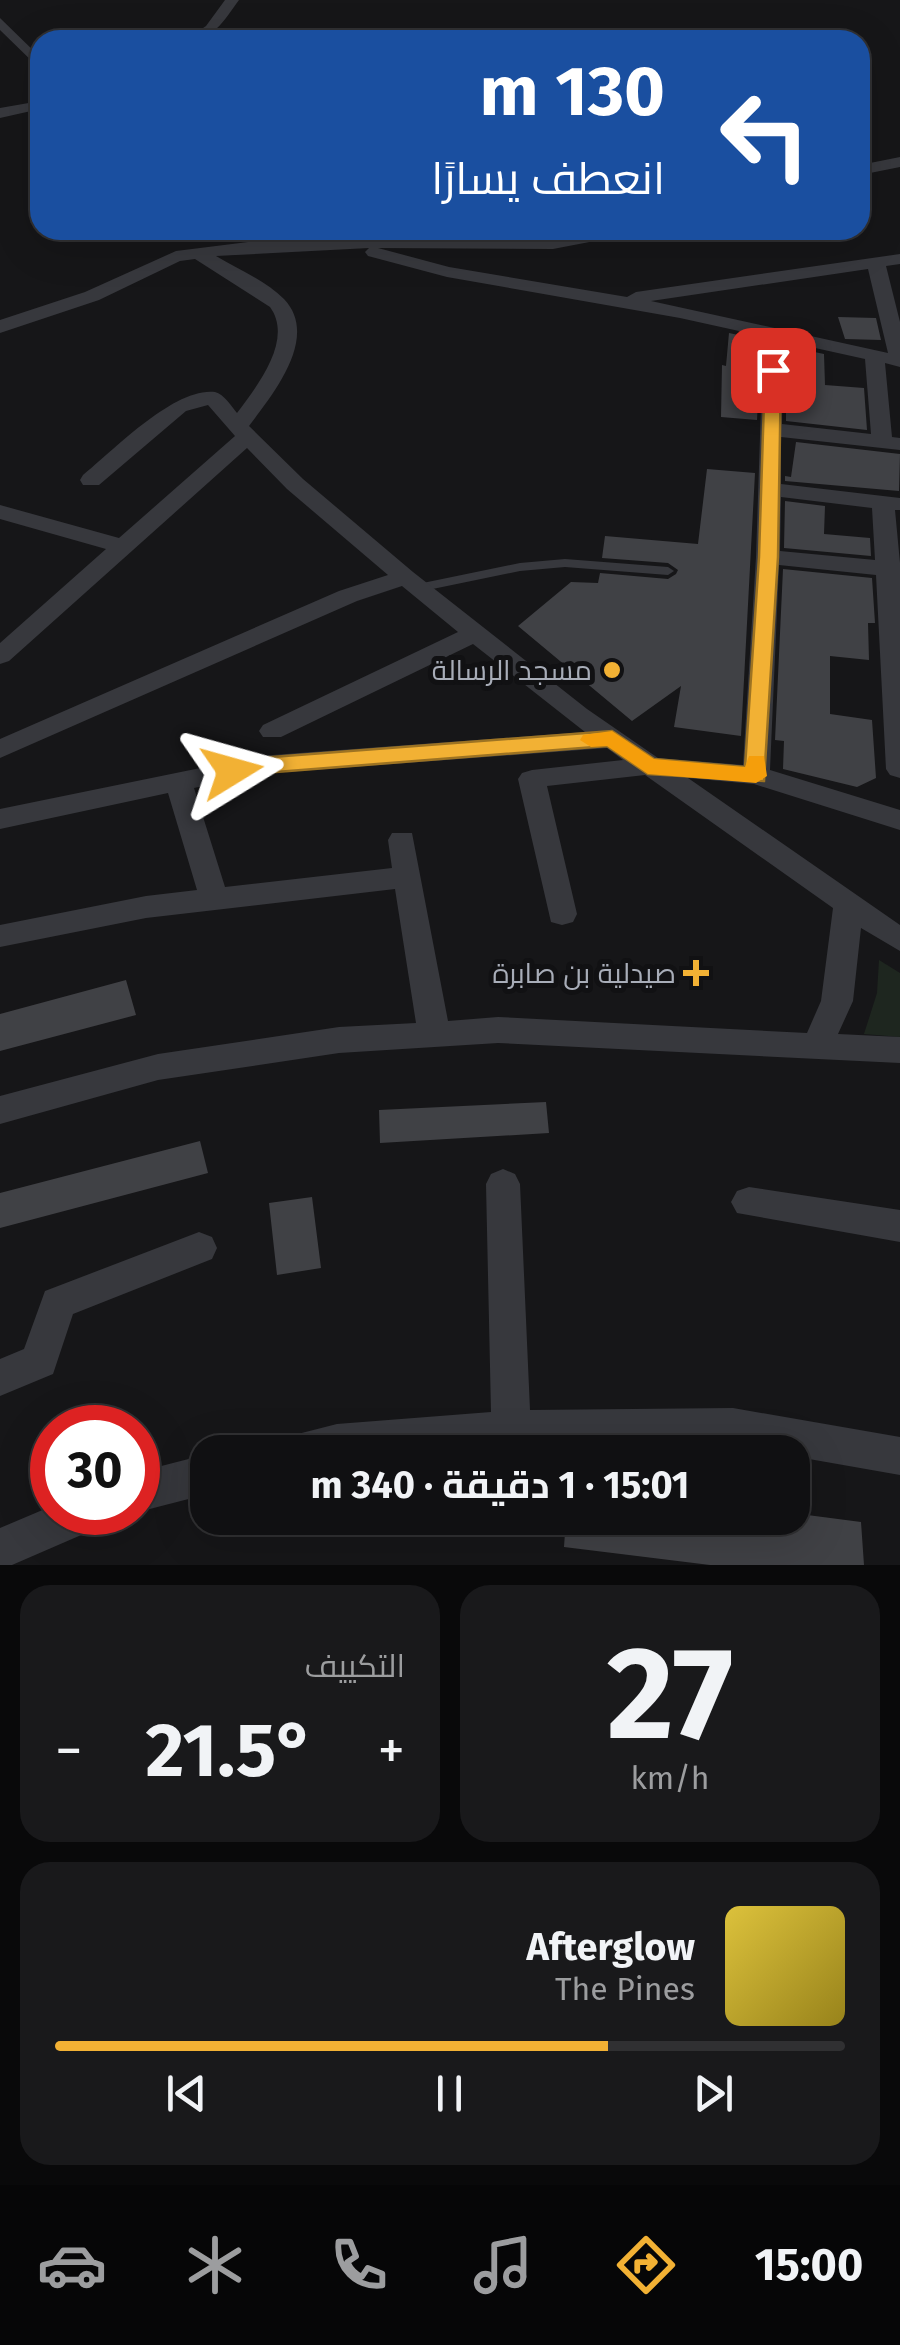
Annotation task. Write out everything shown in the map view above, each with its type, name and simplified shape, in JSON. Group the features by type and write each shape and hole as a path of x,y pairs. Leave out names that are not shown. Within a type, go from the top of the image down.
{"street":[{"path":"209,30 230,2 246,0"},
{"path":"0,22 30,54"},
{"path":"0,49 30,58"},
{"path":"0,113 30,106"},
{"path":"870,168 900,162"},
{"path":"0,656 124,547 242,432 275,372 290,332 281,306 187,254 184,240"},
{"path":"0,327 56,304 92,296 187,254 257,246 423,241 553,244 574,240"},
{"path":"349,244 447,272 900,360 876,262"},
{"path":"614,302 900,259"},
{"path":"756,776 768,557 773,347"},
{"path":"772,429 891,443 874,355"},
{"path":"90,480 179,406 213,398 294,484 476,634 648,766 900,940"},
{"path":"770,489 892,503 900,769"},
{"path":"0,512 124,547"},
{"path":"768,557 893,570"},
{"path":"0,749 348,596 412,582"},
{"path":"272,732 476,634"},
{"path":"0,819 259,766 612,738"},
{"path":"562,914 532,779 648,766 756,776 900,820"},
{"path":"178,782 214,899"},
{"path":"402,840 434,1034"},
{"path":"0,936 146,908 406,878"},
{"path":"817,1045 837,1000 848,907"},
{"path":"0,1110 158,1068 340,1040 498,1030 900,1050"},
{"path":"502,1184 512,1429"},
{"path":"748,1202 900,1226"},
{"path":"0,1378 40,1360 58,1303 199,1248"},
{"path":"437,1435 512,1429 732,1427 900,1456"},
{"path":"160,1486 190,1479"},
{"path":"0,1549 33,1535"}],"lane":[{"path":"412,582 565,563 668,571"}],"shaded area":[{"path":"879,960 900,973 900,1037 864,1034 877,993"}],"building":[{"path":"838,317 876,318 881,340 845,339"},
{"path":"729,333 757,339 757,344 761,344 757,420 721,417 722,365 726,366"},
{"path":"786,346 824,354 825,385 864,388 867,430 786,421"},
{"path":"796,442 900,454 899,491 785,481 785,476 791,477"},
{"path":"707,469 755,473 741,736 674,727 681,686 632,721 518,626 571,582 598,583 600,573 668,579 676,574 678,570 668,563 602,558 605,536 698,544"},
{"path":"785,501 825,506 824,534 870,538 871,556 784,548"},
{"path":"783,569 872,578 875,623 868,623 869,660 830,656 830,714 872,720 876,778 857,787 783,769 784,741 775,740"},
{"path":"126,980 136,1015 0,1051 0,1014"},
{"path":"546,1102 549,1133 380,1143 379,1110"},
{"path":"200,1141 208,1173 0,1228 0,1193"},
{"path":"312,1197 321,1268 277,1275 269,1203"},
{"path":"810,1515 861,1522 864,1565 710,1565 564,1547 565,1535 810,1535"}],"slow traffic":[{"path":"591,740 612,738 648,766 756,776 757,762"}],"place":[{"name":"مسجد الرسالة","path":"612,670"},
{"name":"صيدلية بن صابرة","path":"696,973"}],"route":[{"path":"232,771 612,738 648,766 756,776 773,370"}]}
